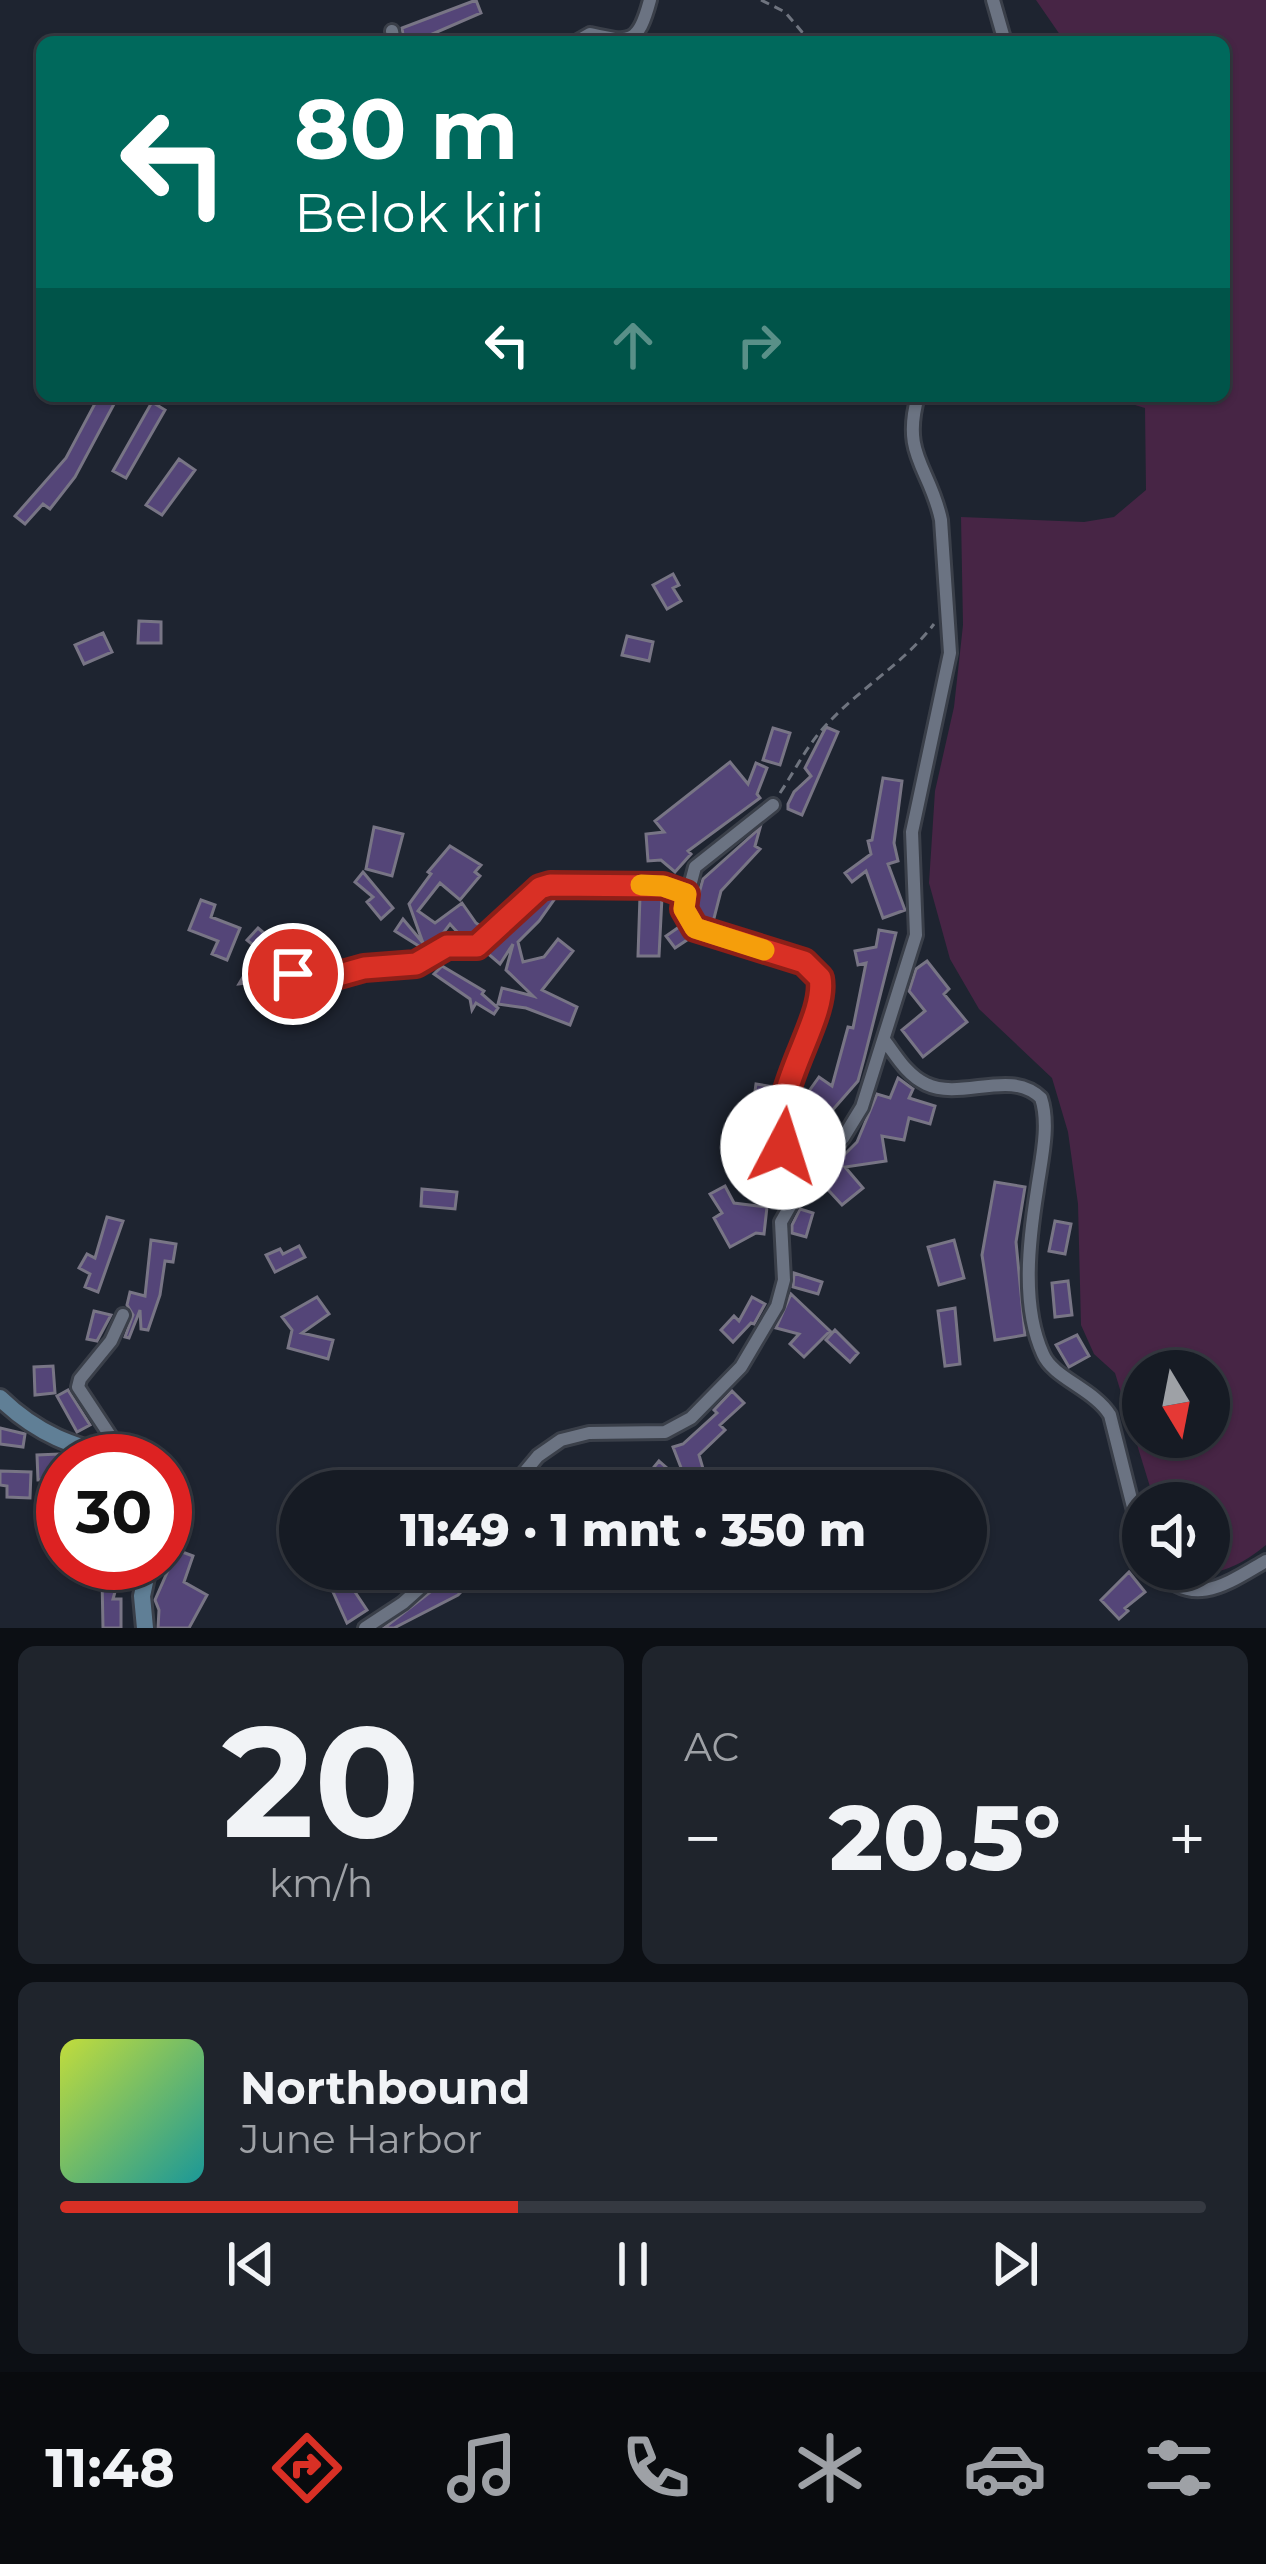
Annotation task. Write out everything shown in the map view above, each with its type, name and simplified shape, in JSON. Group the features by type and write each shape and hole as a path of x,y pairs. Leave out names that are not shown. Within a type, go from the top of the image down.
{"street":[{"path":"633,36 644,22 650,0"},
{"path":"993,0 1002,36"},
{"path":"526,1470 561,1440 589,1433 665,1432 691,1418 741,1367 782,1296 781,1222 805,1180 856,1119 885,1041 916,935 912,832 950,653 937,498 911,440 917,402"},
{"path":"773,805 695,867 684,909 695,928 804,962 820,978 820,999 793,1067 780,1136 805,1180"},
{"path":"285,965 293,974 314,982 364,968 416,964 447,946 477,946 540,888 550,885 663,886 686,894"},
{"path":"885,1041 904,1068 926,1084 944,1090 1022,1086 1041,1098 1043,1134 1029,1246 1037,1333 1046,1361 1098,1398 1110,1415 1127,1482"},
{"path":"108,1434 78,1387 111,1341 123,1315"},
{"path":"0,1398 46,1434"},
{"path":"1230,1582 1266,1561"},
{"path":"143,1590 145,1628"},
{"path":"365,1628 418,1590"}],"path":[{"path":"761,0 785,12 808,36"},
{"path":"773,805 828,723 896,665 949,601"}],"shaded area":[{"path":"1036,0 1266,0 1266,1545 1230,1567 1230,1482 1149,1482 1141,1458 1230,1458 1230,1350 1122,1350 1122,1396 1115,1373 1094,1354 1081,1325 1078,1204 1068,1132 1052,1078 979,1009 950,959 929,883 935,791 954,707 963,625 961,517 1084,522 1114,517 1146,490 1145,408 1125,402 1230,402 1230,36 1061,36"}],"building":[{"path":"476,0 481,13 428,36 403,36 402,28"},
{"path":"96,402 114,404 75,477 50,509 43,504 25,524 15,516 66,458"},
{"path":"152,402 165,410 126,478 113,471"},
{"path":"179,459 195,470 162,515 146,505"},
{"path":"673,574 679,585 673,588 681,601 667,609 653,585"},
{"path":"139,621 161,622 161,643 138,643"},
{"path":"103,633 112,652 84,664 75,645"},
{"path":"627,636 653,642 649,661 622,655"},
{"path":"826,727 838,732 802,815 788,809 788,804 811,776 805,768"},
{"path":"773,728 790,733 780,765 763,760"},
{"path":"730,762 748,784 756,763 767,768 757,794 760,798 688,851 691,854 675,872 661,860 648,861 646,834 664,832 655,821"},
{"path":"883,778 902,781 894,843 898,861 888,864 905,910 883,918 866,871 852,882 845,873 871,854 868,841 872,840"},
{"path":"374,827 403,834 392,876 366,869"},
{"path":"760,828 755,846 760,849 721,891 713,922 703,919 695,907 703,879"},
{"path":"450,846 481,865 475,872 480,876 460,900 440,883 418,911 435,923 462,903 482,927 473,935 460,935 450,924 422,948 395,931 403,919 423,943 409,904"},
{"path":"363,872 393,908 381,919 367,902 373,897 355,882"},
{"path":"551,896 556,897 518,942 523,962 544,957 558,939 573,951 542,990 577,1007 570,1025 526,1008 498,1004 502,988 533,996 506,970 513,944 500,964 486,952"},
{"path":"640,896 662,897 659,956 638,956"},
{"path":"201,900 215,905 211,917 240,928 227,960 212,954 218,941 189,930"},
{"path":"682,925 690,938 675,948 666,936"},
{"path":"258,928 272,940 280,933 289,942 264,965 282,976 272,992 255,982 239,984 259,950 247,940"},
{"path":"879,930 896,933 858,1081 823,1121 834,1133 811,1158 791,1134 816,1139 795,1111 819,1077 832,1086 848,1027 853,1028 866,963 858,965 855,951 876,947"},
{"path":"927,961 949,989 944,994 967,1022 923,1057 902,1030 925,1011 909,991 916,969"},
{"path":"442,966 484,991 498,1008 494,1014 476,1003 472,1010 470,999 434,974"},
{"path":"898,1078 913,1089 909,1098 935,1106 930,1124 909,1118 904,1140 882,1136 886,1161 845,1167 863,1188 842,1205 819,1180 857,1142 877,1094 890,1098"},
{"path":"756,1084 774,1087 767,1146 748,1142"},
{"path":"766,1154 763,1165 776,1182 759,1195 741,1173"},
{"path":"995,1182 1025,1187 1016,1242 1025,1335 995,1340 982,1255"},
{"path":"725,1186 734,1203 767,1207 764,1234 756,1233 730,1247 714,1218 722,1213 710,1194"},
{"path":"422,1189 457,1192 455,1209 421,1206"},
{"path":"800,1209 813,1213 806,1237 792,1233"},
{"path":"107,1217 123,1221 98,1292 85,1287 90,1274 79,1268 87,1254 95,1258"},
{"path":"1055,1221 1071,1224 1065,1254 1049,1251"},
{"path":"151,1240 176,1244 173,1262 165,1261 148,1330 141,1329 140,1310 129,1338 125,1337 133,1315 127,1305 130,1292 145,1296"},
{"path":"954,1240 964,1278 939,1285 928,1247"},
{"path":"299,1246 305,1257 275,1272 266,1255"},
{"path":"794,1273 822,1282 818,1294 793,1287"},
{"path":"1068,1281 1072,1315 1055,1317 1052,1283"},
{"path":"791,1294 830,1331 804,1357 790,1344 799,1334 776,1328"},
{"path":"317,1297 329,1314 302,1333 333,1340 328,1359 288,1348 292,1330 282,1317"},
{"path":"752,1297 765,1304 754,1324 733,1342 721,1330 734,1316 739,1321"},
{"path":"955,1308 960,1364 945,1366 938,1311"},
{"path":"94,1311 111,1315 97,1341 87,1339"},
{"path":"835,1330 858,1353 850,1362 826,1340"},
{"path":"1077,1335 1089,1356 1069,1367 1056,1345"},
{"path":"53,1366 55,1393 35,1395 34,1367"},
{"path":"68,1390 90,1425 77,1432 57,1396"},
{"path":"732,1391 744,1403 720,1425 725,1430 699,1455 703,1470 682,1470 673,1447 683,1444 717,1413 714,1410"},
{"path":"0,1428 25,1434 23,1447 0,1444"},
{"path":"0,1471 31,1472 30,1498 7,1497 7,1486 0,1485"},
{"path":"1122,1579 1122,1590 1145,1592 1119,1619 1101,1600"},
{"path":"192,1587 207,1595 189,1628 158,1628 155,1600 159,1590"},
{"path":"102,1590 116,1590 113,1599 121,1599 121,1628 103,1628"},
{"path":"354,1590 367,1610 347,1623 333,1592"},
{"path":"433,1590 463,1590 394,1628 384,1628"}],"slow traffic":[{"path":"641,885 686,894 684,909 695,928 764,950"}],"route":[{"path":"293,974 314,982 364,968 416,964 456,944 477,946 540,888 550,885 663,886 686,894 684,909 695,928 804,962 820,978 820,999 789,1083 780,1136 783,1147"}]}
